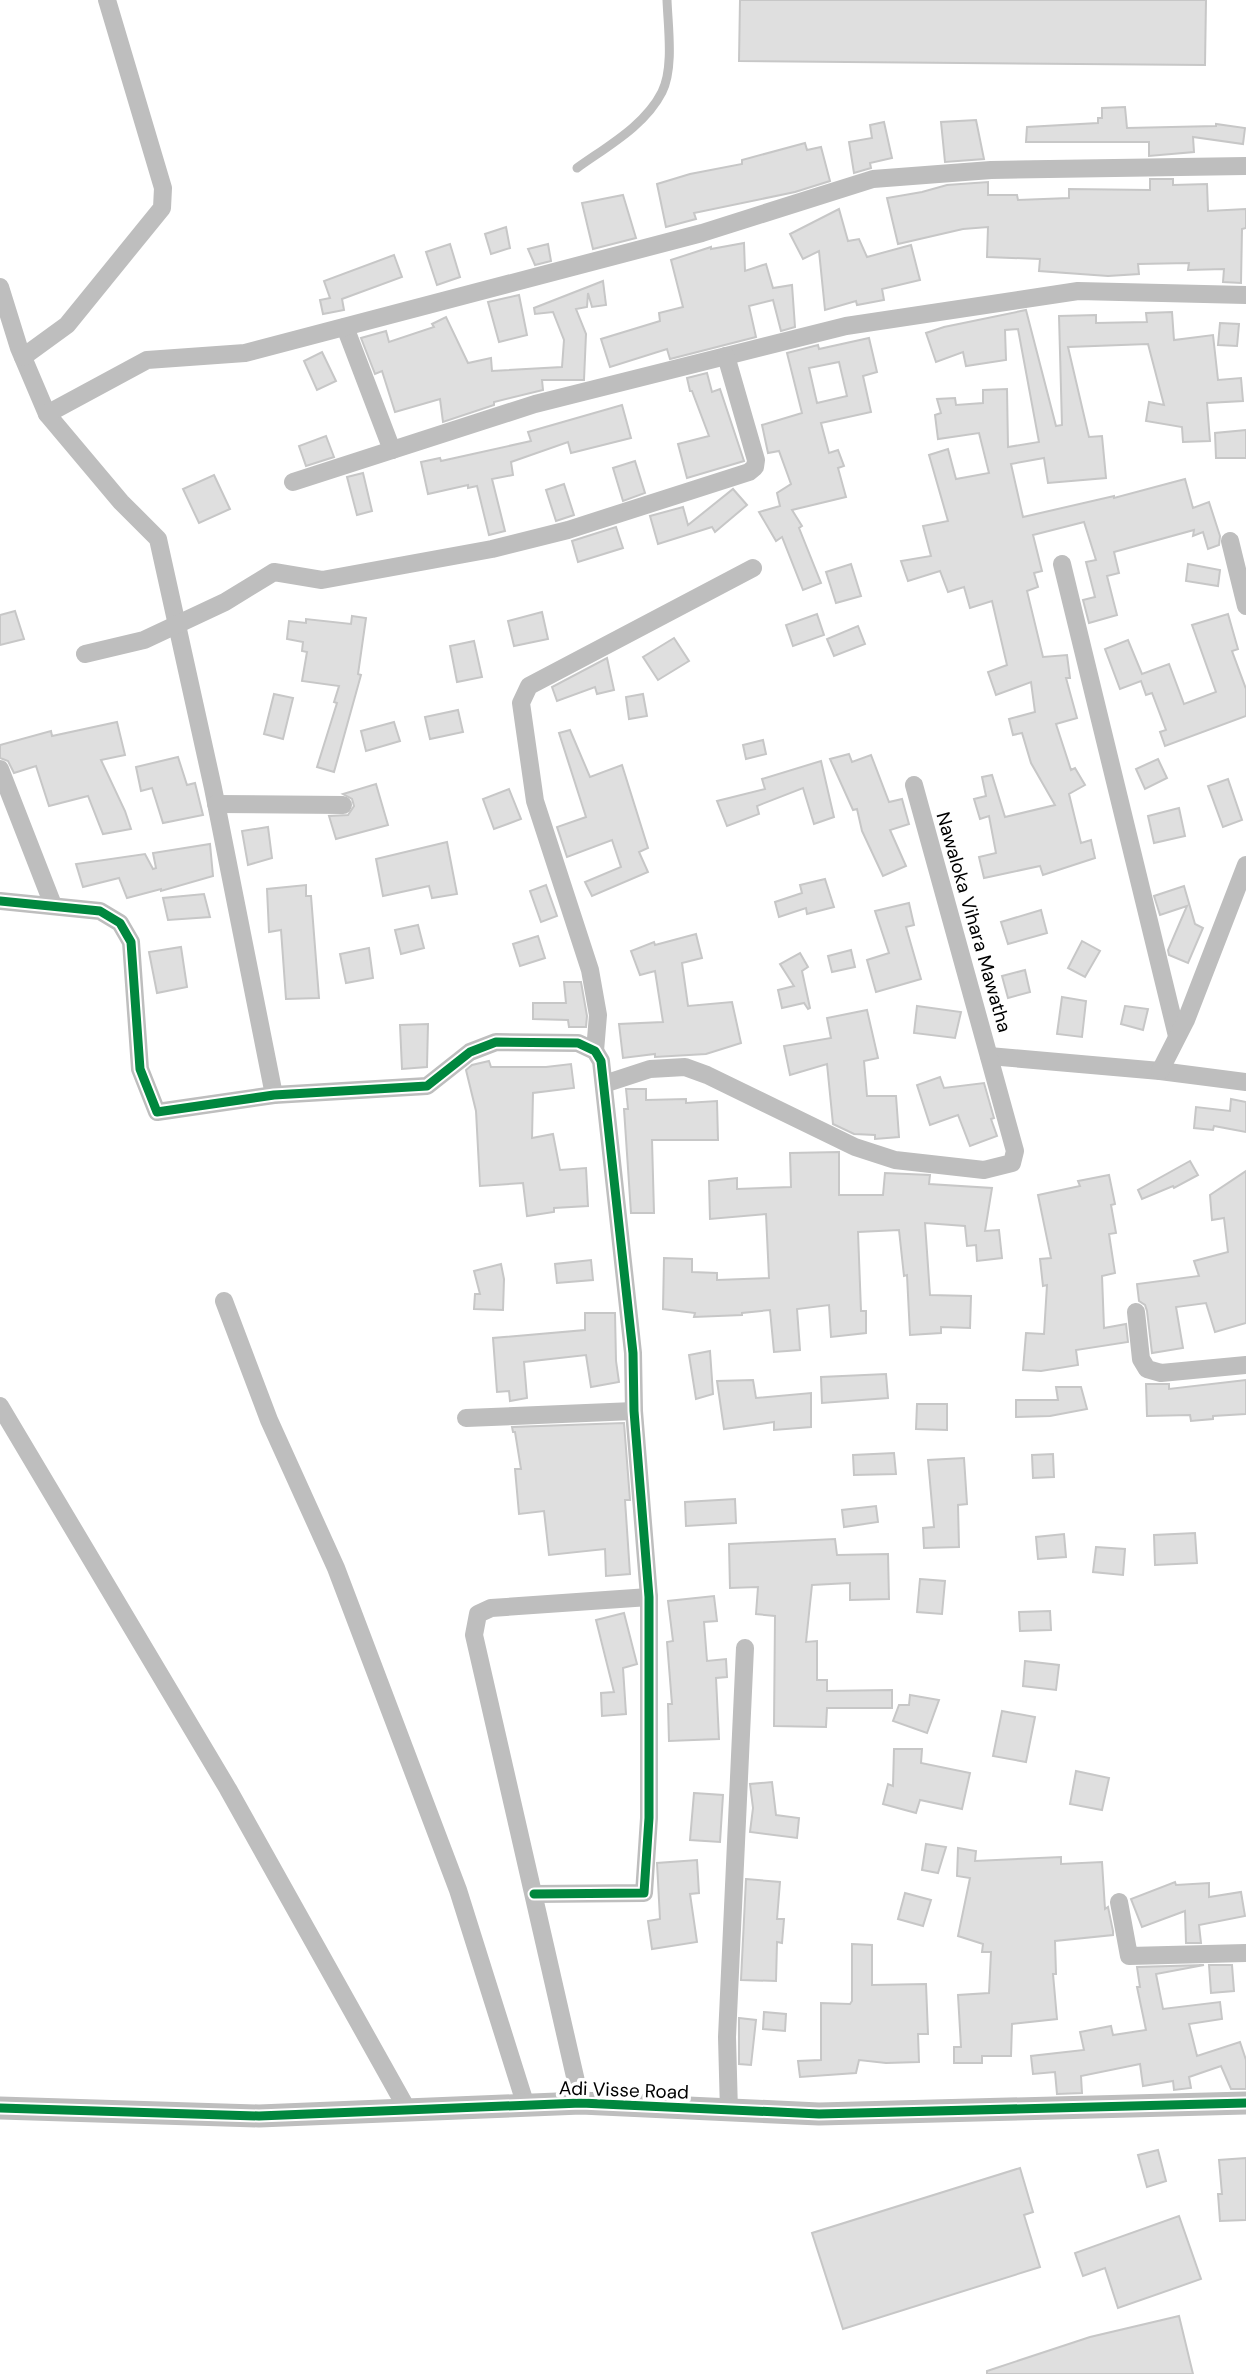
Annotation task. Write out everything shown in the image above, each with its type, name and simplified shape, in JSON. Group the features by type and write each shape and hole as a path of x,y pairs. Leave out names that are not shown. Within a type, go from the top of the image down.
{"street":[{"path":"23,357 67,325 162,208 163,188 107,0"},
{"path":"47,414 147,360 245,353 702,233 873,179 991,170 1246,166"},
{"path":"0,287 23,357 47,414 121,502 158,539 216,804 274,1095"},
{"path":"293,482 535,404 846,326 1078,291 1246,295"},
{"path":"345,327 392,450"},
{"path":"85,654 145,640 225,601 274,572 323,580 492,549 568,530 749,472 755,467 756,460 726,356"},
{"path":"1230,541 1246,606"},
{"path":"1062,564 1177,1036"},
{"path":"595,1051 598,1015 590,970 535,801 521,703 528,686 753,568"},
{"path":"0,769 53,905"},
{"name":"Nawaloka Vihara Mawatha","path":"914,785 989,1055 1246,1082"},
{"path":"216,804 343,805"},
{"path":"1160,1071 1186,1020 1246,864"},
{"path":"0,901 100,911 120,923 131,942 140,1069 157,1112 274,1095 427,1086 470,1052 496,1042 578,1043 595,1051 601,1061 634,1353 634,1411 649,1597 649,1818 644,1893 534,1894"},
{"path":"604,1084 650,1069 685,1067 707,1075 855,1147 895,1160 984,1170 1012,1163 1015,1152 989,1055"},
{"path":"224,1301 269,1420 336,1568 458,1889 526,2106"},
{"path":"1136,1311 1141,1359 1147,1369 1161,1373 1246,1365"},
{"path":"0,1406 228,1790 407,2109"},
{"path":"466,1418 634,1411"},
{"path":"582,2104 474,1635 478,1614 491,1608 649,1597"},
{"path":"729,2112 727,2037 746,1648"},
{"path":"1118,1902 1129,1956 1246,1952"},
{"name":"Adi Visse Road","path":"0,2108 259,2116 582,2104 819,2114 1246,2103"}],"lane":[{"path":"577,168 644,117 663,91 670,58 667,0"}],"building":[{"path":"740,0 1206,0 1205,65 739,61"},
{"path":"1125,107 1127,128 1216,124 1245,128 1243,144 1193,137 1194,152 1149,156 1149,142 1026,142 1027,127 1098,123 1098,118 1102,118 1102,108"},
{"path":"976,120 984,159 945,162 941,122"},
{"path":"884,122 892,158 870,163 871,168 854,173 849,142 872,138 870,125"},
{"path":"805,143 807,150 821,147 830,181 795,192 694,213 696,219 666,227 657,184 690,174 742,164 742,160"},
{"path":"1150,179 1173,179 1173,185 1207,184 1208,211 1246,209 1246,228 1242,229 1241,283 1223,282 1224,269 1188,270 1189,263 1138,264 1139,274 1108,276 1039,271 1040,259 987,257 988,227 963,229 898,244 887,198 947,185 988,182 988,195 1017,195 1018,200 1069,198 1069,189 1150,190"},
{"path":"623,195 636,238 593,249 582,203"},
{"path":"839,209 848,241 859,239 867,257 911,245 920,280 882,289 884,300 857,305 856,301 825,310 819,251 803,259 790,234"},
{"path":"506,227 510,248 491,254 485,234"},
{"path":"744,243 745,271 766,264 773,288 792,285 795,327 781,331 773,300 749,306 756,337 670,359 667,349 610,367 601,339 660,321 659,313 683,307 671,260 711,247"},
{"path":"450,244 460,277 437,285 426,252"},
{"path":"548,244 551,261 535,265 528,249"},
{"path":"394,255 402,277 342,299 344,310 323,314 320,300 330,298 324,281"},
{"path":"603,281 606,305 592,307 588,293 587,307 576,309 586,334 584,380 542,380 543,390 494,402 494,405 443,422 440,399 395,412 382,371 375,374 361,338 386,331 389,342 434,327 432,324 446,317 468,363 491,358 492,371 562,367 564,340 553,312 535,314 534,308"},
{"path":"519,295 527,335 499,342 488,302"},
{"path":"1026,310 1056,426 1062,425 1059,316 1096,315 1096,323 1147,322 1146,313 1172,312 1174,340 1213,335 1218,380 1241,378 1243,401 1207,403 1210,441 1183,442 1182,427 1146,421 1149,402 1164,405 1148,344 1068,347 1089,437 1102,436 1106,478 1048,483 1044,458 1011,464 1023,517 1114,498 1185,479 1193,508 1209,502 1220,536 1219,545 1208,549 1203,532 1193,536 1194,530 1114,552 1119,573 1107,576 1117,615 1089,623 1083,600 1095,597 1086,562 1096,560 1084,522 1033,535 1042,571 1034,573 1038,587 1027,591 1043,657 1067,655 1070,678 1066,678 1077,718 1056,724 1071,770 1075,768 1085,785 1069,794 1081,843 1091,840 1095,858 1043,875 1040,866 984,878 979,857 996,853 989,816 980,819 974,799 986,796 982,777 992,775 1005,817 1055,805 1031,763 1022,733 1013,735 1009,719 1035,712 1031,682 996,695 988,672 1007,665 992,601 970,608 964,587 948,592 940,571 908,581 901,561 931,556 923,526 948,521 929,455 948,449 956,479 989,473 979,433 938,439 935,415 941,413 937,399 955,398 956,405 983,403 983,390 1007,389 1008,447 1039,442 1018,329 1005,330 1006,360 966,366 963,352 936,362 926,333"},
{"path":"1220,323 1239,324 1237,346 1218,345"},
{"path":"869,338 877,372 863,376 871,412 821,423 829,453 838,450 844,466 838,468 846,497 792,510 802,526 799,528 821,583 803,590 782,537 776,541 759,512 780,506 777,493 791,484 779,451 768,453 762,425 802,413 787,353 818,345 819,349","holes":["839,362 847,396 817,403 809,368"]},
{"path":"322,352 336,381 317,390 304,361"},
{"path":"707,373 712,392 720,389 744,461 687,478 678,444 709,436 687,378"},
{"path":"622,405 631,438 571,453 568,442 511,462 513,475 492,479 505,531 489,535 477,486 468,488 468,485 428,494 421,462 440,458 441,461 531,441 528,432"},
{"path":"1246,430 1246,458 1216,458 1215,433"},
{"path":"326,436 334,457 306,466 299,446"},
{"path":"635,461 645,493 623,501 613,468"},
{"path":"363,473 372,511 357,515 347,477"},
{"path":"214,475 230,509 199,523 183,489"},
{"path":"564,484 574,515 556,521 546,490"},
{"path":"733,489 747,505 715,532 712,527 658,544 650,516 683,507 688,525"},
{"path":"616,527 623,548 578,562 572,541"},
{"path":"851,564 861,596 836,603 826,572"},
{"path":"1188,564 1220,570 1218,586 1186,581"},
{"path":"15,611 24,639 0,645 0,615"},
{"path":"542,612 548,639 514,646 508,621"},
{"path":"817,614 824,635 793,646 786,625"},
{"path":"1228,614 1238,649 1232,651 1246,689 1246,716 1165,746 1160,732 1166,730 1152,693 1146,695 1141,681 1120,689 1105,649 1128,640 1142,674 1169,664 1184,704 1216,692 1192,625"},
{"path":"352,616 366,618 358,674 361,675 334,772 317,767 337,703 334,702 339,686 302,681 307,652 302,651 303,642 287,639 289,621 306,623 306,619 351,624"},
{"path":"858,626 865,644 834,656 827,639"},
{"path":"674,638 689,661 658,680 643,657"},
{"path":"474,641 482,677 457,682 450,646"},
{"path":"607,658 614,690 597,694 595,687 557,701 552,687"},
{"path":"274,694 293,698 283,739 264,734"},
{"path":"643,694 647,716 629,719 626,697"},
{"path":"458,710 463,732 430,739 425,717"},
{"path":"117,722 125,755 101,760 131,829 103,834 88,796 49,806 36,766 14,773 8,761 0,758 0,745 51,731 52,736"},
{"path":"394,722 400,741 366,751 361,731"},
{"path":"570,730 590,777 622,765 648,848 639,852 648,872 592,896 585,882 621,867 612,840 567,857 557,827 586,817 559,733"},
{"path":"763,740 766,754 746,759 743,745"},
{"path":"849,754 852,762 871,755 889,802 902,799 909,824 890,830 906,866 883,876 862,831 857,809 853,810 830,759"},
{"path":"178,757 187,785 195,783 203,815 163,823 152,788 141,791 136,767"},
{"path":"1158,759 1167,778 1145,789 1136,769"},
{"path":"821,761 834,817 814,824 803,788 757,806 759,814 727,826 717,801 765,789 762,779"},
{"path":"1228,779 1242,820 1223,827 1208,786"},
{"path":"376,784 388,825 336,839 329,816 348,815 354,806 352,799 343,794"},
{"path":"509,789 521,819 494,829 483,799"},
{"path":"1179,808 1185,836 1154,843 1148,816"},
{"path":"268,827 272,858 248,865 242,831"},
{"path":"447,842 457,894 432,898 429,886 383,896 376,859"},
{"path":"210,844 213,876 127,898 119,878 83,887 76,864 145,854 153,869 156,868 153,853"},
{"path":"825,879 834,907 807,914 806,908 779,917 775,902 802,893 800,885"},
{"path":"306,885 306,896 311,896 319,998 286,999 281,930 269,932 267,889"},
{"path":"546,885 557,916 541,922 530,891"},
{"path":"1184,886 1195,924 1203,928 1188,963 1169,955 1168,950 1187,906 1160,915 1154,896"},
{"path":"204,894 210,917 168,920 163,898"},
{"path":"909,903 914,925 906,927 921,979 876,992 867,960 889,953 875,911"},
{"path":"1041,910 1047,933 1008,944 1001,922"},
{"path":"418,925 424,948 401,954 395,930"},
{"path":"696,934 702,958 682,963 688,1006 732,1002 741,1043 706,1054 655,1057 655,1054 623,1058 619,1024 663,1022 655,971 640,975 631,951 654,942 655,945"},
{"path":"538,936 545,958 520,966 513,944"},
{"path":"1082,941 1100,951 1085,977 1068,968"},
{"path":"181,947 187,987 157,993 149,952"},
{"path":"369,948 373,978 346,983 340,954"},
{"path":"851,950 855,967 832,972 828,956"},
{"path":"800,953 808,967 802,971 810,1008 804,1003 782,1008 778,990 794,986 780,964"},
{"path":"1025,970 1030,992 1008,998 1002,976"},
{"path":"564,982 581,982 587,1016 586,1027 569,1027 568,1020 533,1019 533,1003 566,1003"},
{"path":"1062,997 1086,1001 1082,1037 1057,1034"},
{"path":"917,1006 961,1012 955,1038 914,1033"},
{"path":"1125,1006 1148,1009 1143,1030 1121,1024"},
{"path":"867,1010 878,1058 864,1061 867,1096 896,1096 899,1137 875,1139 875,1135 854,1134 833,1124 827,1064 790,1075 784,1046 831,1038 827,1018"},
{"path":"428,1024 427,1067 402,1069 400,1025"},
{"path":"489,1061 491,1067 571,1064 574,1088 533,1093 532,1138 553,1134 560,1170 586,1168 588,1206 554,1208 554,1212 527,1216 523,1183 480,1186 476,1111 466,1070 472,1065"},
{"path":"940,1077 944,1088 984,1083 997,1136 970,1146 958,1115 930,1125 917,1085"},
{"path":"626,1089 646,1089 646,1100 686,1099 686,1103 717,1101 718,1140 652,1140 654,1213 631,1213 624,1109 628,1109"},
{"path":"1231,1099 1246,1102 1246,1132 1214,1126 1213,1130 1194,1128 1196,1107 1230,1111"},
{"path":"839,1152 839,1195 883,1195 885,1173 930,1175 929,1184 992,1188 985,1231 999,1230 1002,1258 977,1261 976,1245 967,1246 965,1226 925,1223 930,1295 971,1296 970,1328 941,1327 941,1333 910,1335 907,1275 904,1276 899,1230 858,1232 861,1311 866,1311 866,1333 831,1337 829,1305 797,1309 800,1350 774,1352 770,1310 742,1315 694,1317 695,1313 663,1309 664,1258 692,1259 692,1272 717,1273 717,1280 769,1278 766,1214 710,1219 709,1181 737,1178 737,1189 791,1187 790,1153"},
{"path":"1190,1161 1198,1175 1174,1188 1173,1186 1142,1199 1138,1190"},
{"path":"1246,1171 1246,1323 1215,1332 1206,1303 1176,1307 1183,1348 1152,1353 1147,1311 1145,1305 1139,1301 1137,1284 1199,1276 1194,1261 1228,1252 1224,1218 1212,1220 1210,1195"},
{"path":"1109,1175 1115,1204 1111,1205 1116,1233 1109,1234 1115,1273 1102,1276 1104,1328 1126,1324 1128,1342 1076,1350 1078,1365 1041,1371 1023,1370 1026,1333 1044,1334 1047,1285 1043,1286 1040,1259 1051,1258 1038,1195 1080,1186 1078,1181"},
{"path":"591,1260 593,1280 557,1283 555,1264"},
{"path":"501,1264 504,1279 503,1310 474,1309 475,1294 480,1294 474,1271"},
{"path":"585,1313 615,1313 619,1382 591,1387 586,1355 524,1362 527,1398 510,1401 509,1391 497,1392 493,1338 585,1330"},
{"path":"710,1351 713,1394 696,1399 689,1355"},
{"path":"886,1374 888,1398 822,1403 821,1377"},
{"path":"753,1380 756,1398 811,1393 811,1427 774,1430 774,1422 724,1429 717,1381"},
{"path":"1246,1380 1246,1414 1213,1416 1213,1419 1191,1421 1190,1415 1147,1416 1146,1384 1169,1384 1169,1389"},
{"path":"1056,1387 1081,1387 1087,1409 1050,1416 1016,1417 1016,1400 1058,1400"},
{"path":"917,1404 947,1404 947,1430 916,1429"},
{"path":"624,1423 630,1500 625,1500 630,1574 606,1576 605,1549 549,1555 544,1511 519,1514 515,1469 521,1469 512,1427"},
{"path":"894,1453 896,1474 854,1475 853,1455"},
{"path":"1053,1454 1054,1477 1033,1478 1032,1455"},
{"path":"964,1458 967,1504 958,1505 959,1547 924,1548 923,1528 934,1527 928,1460"},
{"path":"735,1499 736,1523 686,1526 685,1502"},
{"path":"876,1506 878,1522 844,1527 842,1510"},
{"path":"1195,1533 1197,1563 1155,1565 1154,1535"},
{"path":"1064,1534 1066,1557 1038,1559 1036,1537"},
{"path":"835,1539 837,1555 888,1554 889,1599 850,1600 850,1583 812,1585 806,1642 817,1641 817,1680 827,1680 827,1691 892,1690 892,1708 827,1708 826,1727 774,1726 775,1616 756,1614 758,1587 730,1588 729,1544"},
{"path":"1096,1547 1125,1549 1123,1575 1093,1572"},
{"path":"920,1579 945,1581 942,1614 917,1612"},
{"path":"714,1596 717,1621 704,1622 707,1661 726,1659 727,1677 716,1678 719,1739 669,1741 668,1704 672,1704 667,1642 673,1641 668,1601"},
{"path":"1050,1611 1051,1630 1020,1631 1019,1612"},
{"path":"624,1613 637,1664 623,1668 626,1714 602,1716 601,1693 614,1692 596,1620"},
{"path":"1025,1661 1059,1665 1056,1690 1023,1686"},
{"path":"910,1695 939,1700 927,1733 893,1721 899,1705 909,1705"},
{"path":"1002,1711 1035,1717 1026,1762 993,1756"},
{"path":"894,1749 922,1749 921,1763 970,1773 962,1809 920,1800 916,1813 883,1804 888,1784 893,1786"},
{"path":"1076,1771 1109,1778 1102,1810 1070,1804"},
{"path":"772,1782 776,1815 799,1818 797,1838 750,1832 753,1808 750,1784"},
{"path":"694,1793 723,1795 720,1842 690,1840"},
{"path":"926,1844 946,1847 938,1873 922,1870"},
{"path":"958,1848 976,1851 975,1861 1061,1857 1061,1864 1102,1862 1105,1909 1108,1907 1113,1931 1113,1935 1055,1941 1056,1974 1053,1974 1057,2019 1012,2024 1011,2056 982,2056 982,2063 954,2063 954,2047 961,2047 958,1995 989,1993 991,1952 982,1952 983,1944 958,1936 970,1878 957,1876"},
{"path":"697,1860 699,1893 690,1894 697,1942 652,1949 648,1921 660,1919 657,1863"},
{"path":"746,1879 780,1882 777,1919 784,1919 782,1943 777,1942 776,1981 741,1980"},
{"path":"1175,1882 1176,1885 1209,1883 1209,1897 1241,1892 1245,1916 1199,1925 1201,1943 1186,1943 1185,1911 1142,1927 1131,1899"},
{"path":"905,1893 931,1900 923,1926 898,1919"},
{"path":"852,1944 872,1945 872,1985 926,1984 928,2034 918,2034 919,2062 859,2060 856,2073 800,2077 798,2061 821,2060 821,2003 850,2004 852,2001"},
{"path":"1204,1965 1156,1974 1163,2009 1220,2002 1222,2019 1189,2024 1197,2056 1240,2042 1246,2060 1246,2089 1231,2089 1221,2066 1189,2077 1191,2088 1174,2090 1173,2081 1143,2086 1140,2064 1081,2076 1082,2093 1057,2094 1055,2072 1033,2074 1031,2056 1084,2050 1080,2032 1111,2026 1113,2035 1146,2030 1137,1987 1140,1987 1137,1967"},
{"path":"1209,1965 1232,1965 1234,1991 1211,1993"},
{"path":"764,2012 786,2014 785,2031 763,2029"},
{"path":"739,2018 756,2020 751,2065 739,2064"},
{"path":"1158,2150 1166,2181 1147,2187 1138,2155"},
{"path":"1246,2158 1246,2220 1220,2221 1218,2194 1222,2194 1219,2160"},
{"path":"1020,2168 1033,2212 1024,2215 1040,2267 843,2329 812,2233"},
{"path":"1179,2216 1201,2279 1118,2308 1105,2268 1083,2276 1075,2253"},
{"path":"1179,2316 1193,2374 987,2374 987,2371 1090,2337"}],"cycle path":[{"path":"0,901 100,911 120,923 131,942 140,1069 157,1112 274,1095 427,1086 470,1052 496,1042 578,1043 595,1051 601,1061 633,1353 634,1411 649,1597 649,1818 644,1893 534,1894"},
{"path":"0,2108 259,2116 581,2103 819,2114 1246,2103"}]}
